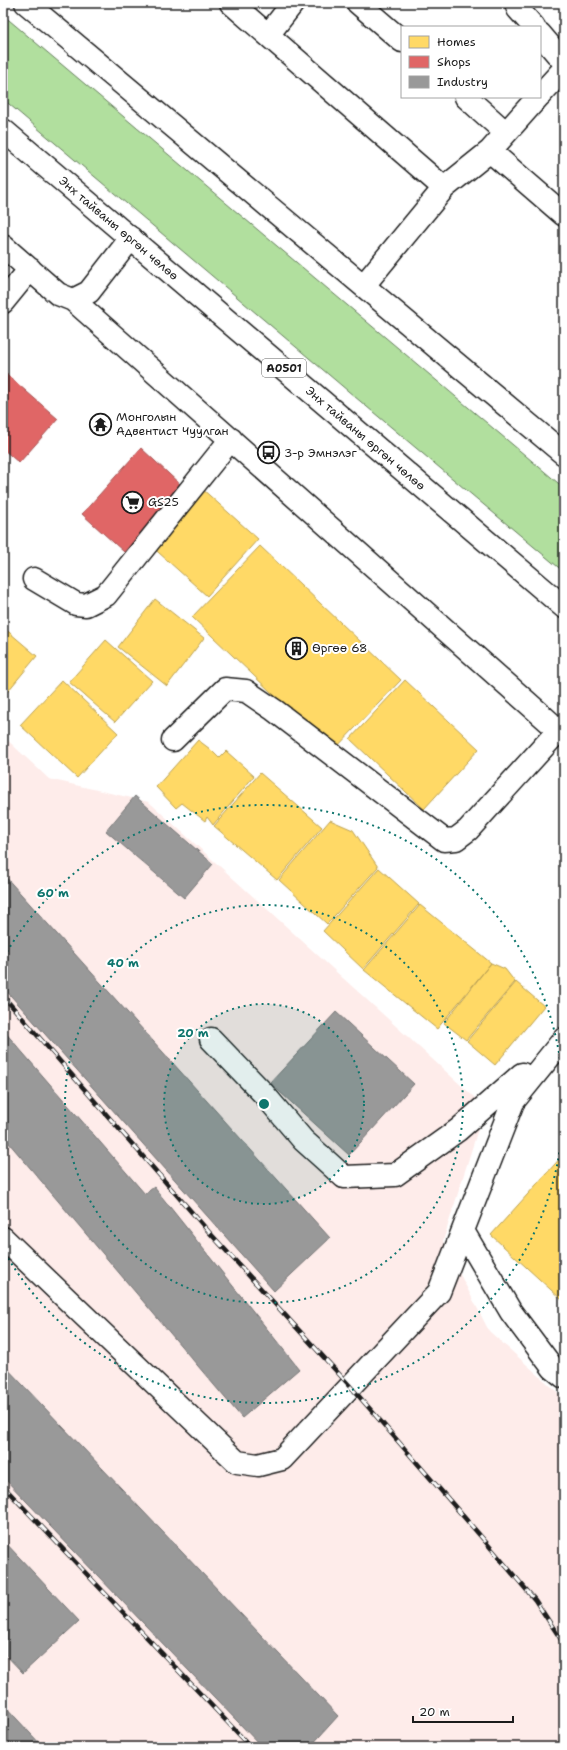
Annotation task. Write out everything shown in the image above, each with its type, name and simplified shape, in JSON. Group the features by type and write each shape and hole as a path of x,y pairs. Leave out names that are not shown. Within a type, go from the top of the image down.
{"main road":[{"path":"26,3 564,454"},
{"path":"231,3 444,188"},
{"path":"268,35 293,3"},
{"path":"358,3 401,40"},
{"path":"516,3 518,9 533,26"},
{"path":"541,35 564,62"},
{"path":"541,94 564,69"},
{"path":"467,98 506,133"},
{"path":"364,285 444,188 490,151 537,98"},
{"name":"Энх тайваны өргөн чөлөө","path":"3,130 564,607"},
{"path":"490,151 564,215"},
{"path":"73,300 89,292 131,238"},
{"path":"3,246 58,294 73,300 562,733 468,830 456,840 444,840 274,710 246,691 225,689 173,740"},
{"path":"3,302 30,269"},
{"path":"34,579 76,604 86,605 106,595 231,439"},
{"path":"211,1039 263,1093 303,1140 344,1177 395,1175 458,1130 564,1039"},
{"path":"3,1238 236,1462 258,1465 282,1459 439,1292 513,1102 564,1039"},
{"path":"463,1231 511,1312 553,1368 564,1377"}],"shaded area":[{"path":"3,736 49,779 149,802 485,1107 443,1241 489,1331 564,1398 564,1747 3,1747"}],"green space":[{"path":"3,15 564,488 564,572 3,99"}],"building: Homes":[{"path":"200,487 258,539 207,596 149,544"},
{"name":"Өргөө 68","path":"260,546 401,680 333,751 192,617"},
{"path":"155,599 204,638 167,686 118,647"},
{"path":"3,627 37,656 3,697"},
{"path":"106,640 152,681 115,722 69,682"},
{"path":"62,680 118,733 77,778 20,725"},
{"path":"405,680 479,749 424,809 350,739"},
{"path":"198,740 219,758 226,751 254,776 213,825 207,817 205,821 182,803 176,808 156,787"},
{"path":"260,773 322,827 277,880 214,826"},
{"path":"330,820 353,830 378,867 327,924 279,880"},
{"path":"379,868 419,904 363,969 323,931"},
{"path":"420,905 491,963 437,1029 364,970"},
{"path":"491,963 505,969 515,982 466,1040 444,1023"},
{"path":"516,982 544,1006 495,1065 467,1041"},
{"path":"564,1154 564,1298 562,1300 491,1235"}],"building: Shops":[{"path":"3,371 58,419 19,463 3,449"},
{"path":"141,448 183,487 124,552 82,514"}],"building: Industry":[{"path":"135,796 213,864 184,898 106,831"},
{"path":"3,874 330,1238 274,1291 3,987"},
{"path":"336,1012 414,1084 349,1155 270,1083"},
{"path":"4,1031 145,1194 154,1187 299,1369 242,1418 3,1136"},
{"path":"3,1364 338,1716 310,1747 262,1747 3,1477"},
{"path":"3,1540 79,1621 23,1673 3,1652"},
{"path":"3,1704 43,1747 3,1747"}],"railway":[{"path":"3,996 209,1232 350,1386 484,1540 535,1600 564,1644"},
{"path":"3,1486 251,1747"}],"place":[{"name":"Монголын Адвентист Чуулган","path":"100,424"},
{"name":"3-р Эмнэлэг","path":"268,453"},
{"name":"GS25","path":"133,502"},
{"name":"Өргөө 68","path":"297,648"}]}
